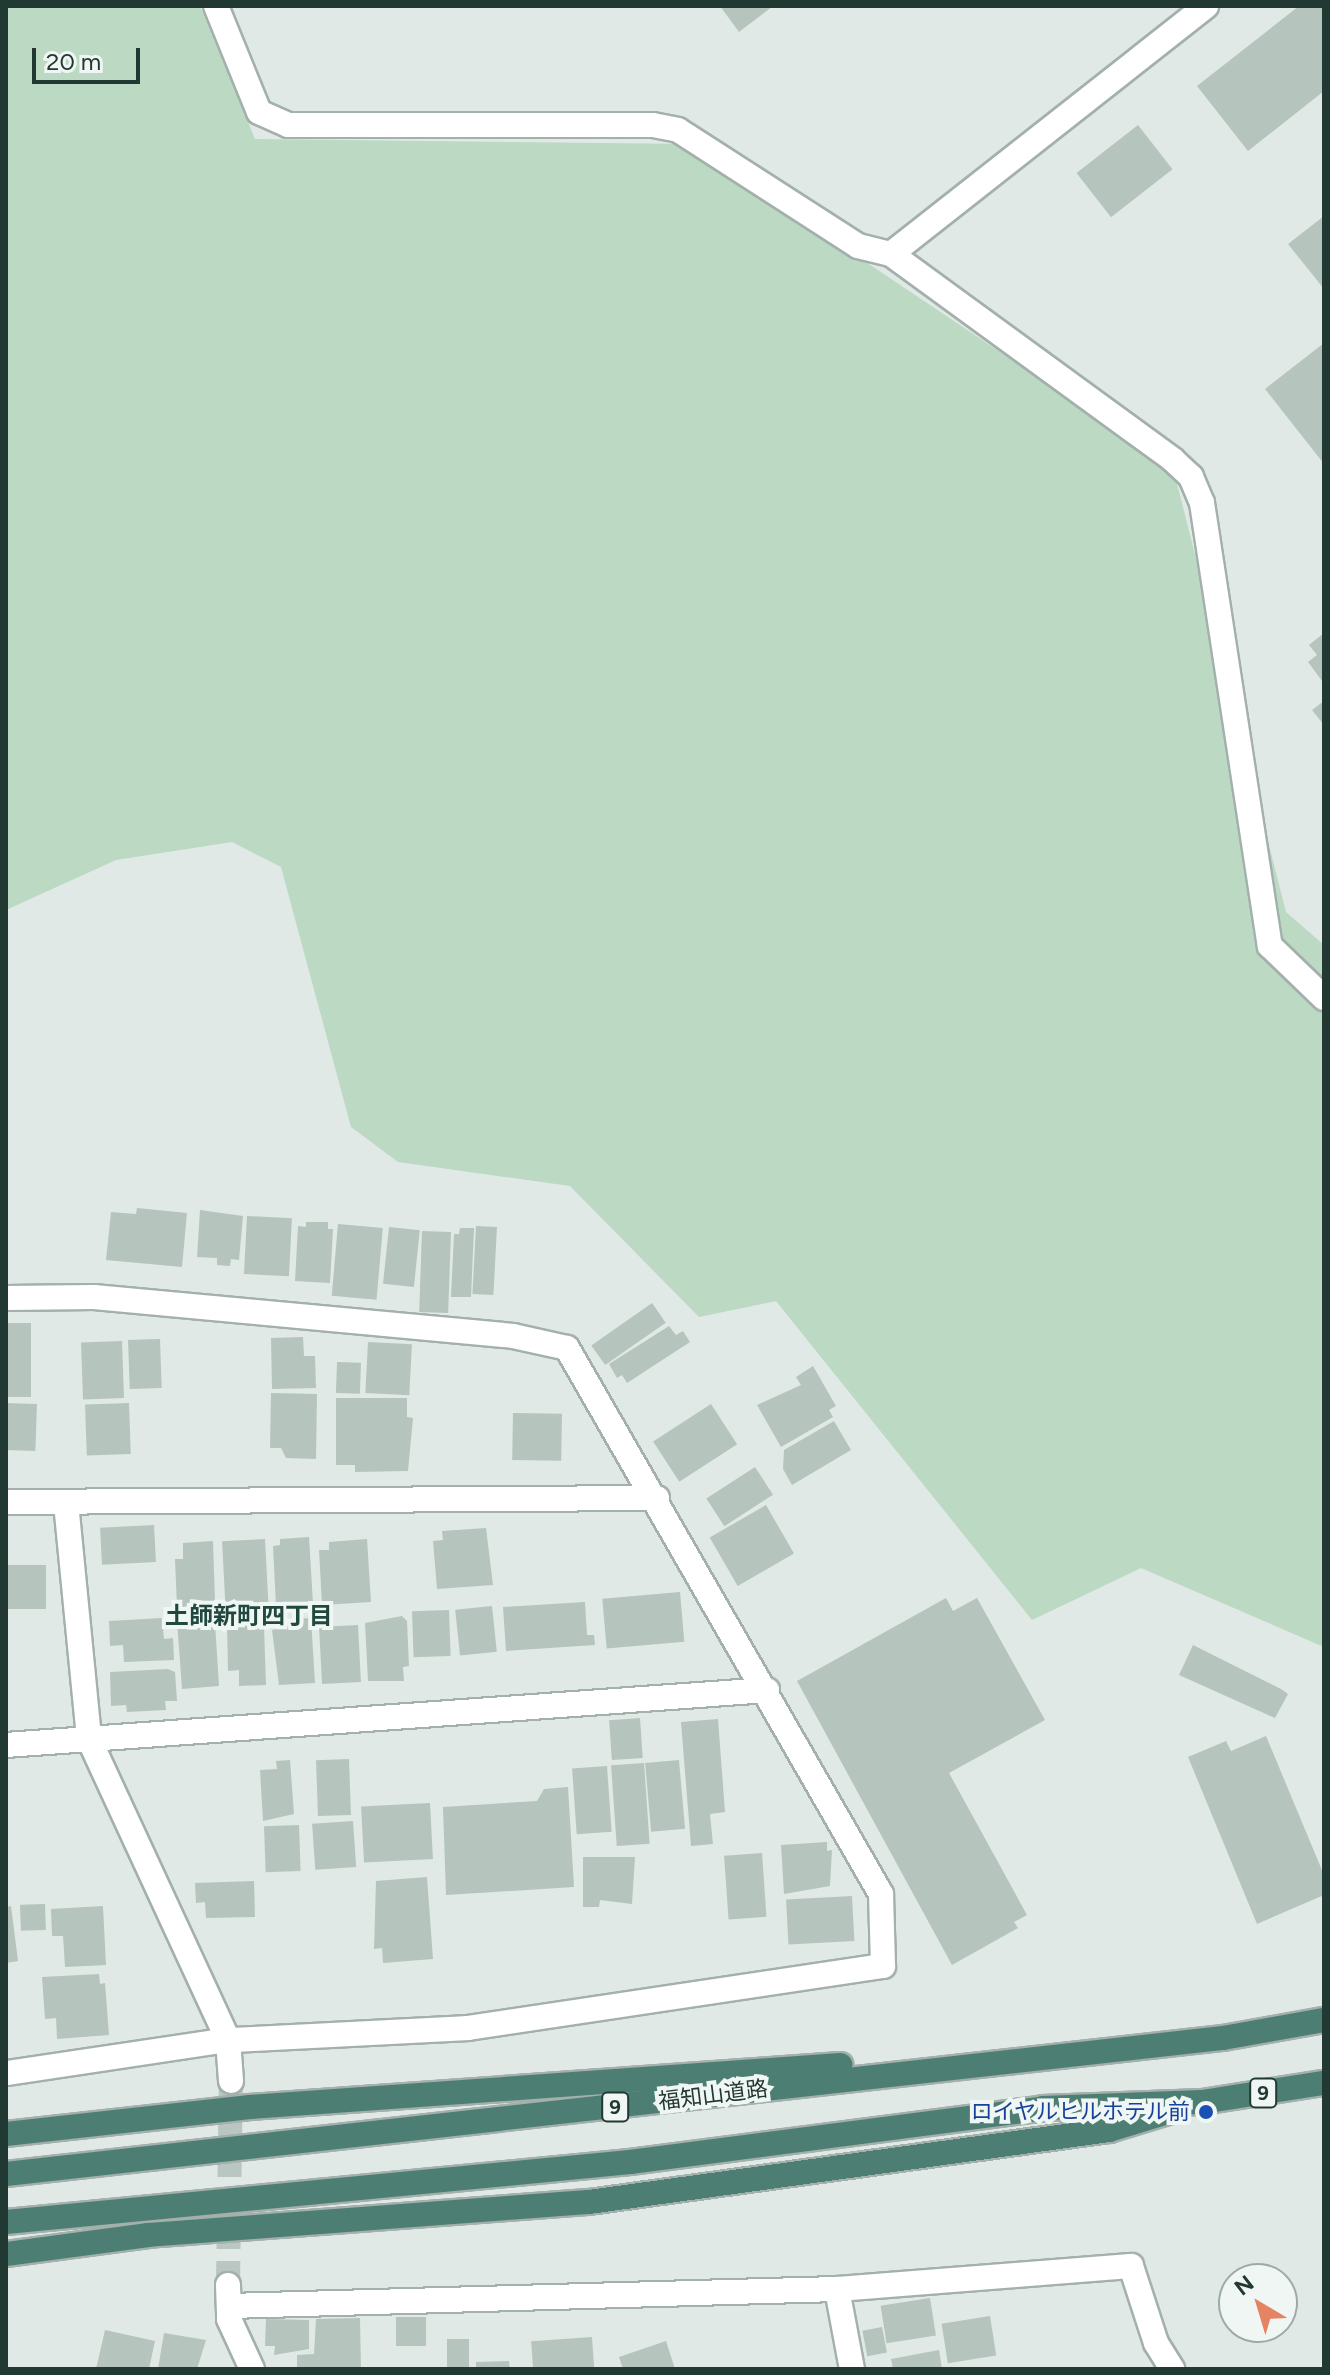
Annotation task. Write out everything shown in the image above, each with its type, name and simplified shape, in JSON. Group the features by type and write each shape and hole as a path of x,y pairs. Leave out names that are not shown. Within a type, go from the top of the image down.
{"highway":[{"name":"福知山道路","path":"6,2174 1223,2038 1324,2020"},
{"name":"9","path":"6,2134 250,2107 1223,2038"},
{"name":"9","path":"6,2222 630,2162 1043,2108 1202,2102 1324,2083"},
{"name":"9","path":"6,2254 148,2235 589,2202 1109,2130 1202,2102"}],"street":[{"path":"216,6 259,112 288,125 653,125 678,130 858,246 891,254 1191,477 1202,503 1270,946 1324,998"},
{"path":"891,254 1206,6"},
{"path":"6,1298 125,1300 513,1336 567,1348 657,1498 881,1894 883,1966 469,2028 228,2040 6,2073"},
{"path":"6,1502 657,1498"},
{"path":"66,1503 89,1739 228,2040 231,2081"},
{"path":"6,1745 767,1690"},
{"path":"252,2369 229,2296 837,2289 1131,2266 1156,2343 1172,2369"},
{"path":"837,2289 852,2369"}],"green space":[{"path":"6,6 200,6 255,139 690,144 1173,468 1286,912 1324,945 1324,1647 1141,1568 1032,1620 776,1301 699,1317 570,1186 398,1162 351,1127 281,867 232,842 116,860 6,910"}],"building":[{"path":"720,6 773,6 739,32"},
{"path":"1299,6 1324,6 1324,91 1248,151 1197,86"},
{"path":"1138,125 1172,169 1111,217 1077,173"},
{"path":"1324,216 1324,289 1288,244"},
{"path":"1324,343 1324,464 1265,389"},
{"path":"1324,633 1322,681 1308,662 1317,655 1309,645"},
{"path":"1324,701 1324,725 1312,710"},
{"path":"137,1208 187,1213 182,1267 106,1260 111,1212 136,1214"},
{"path":"200,1210 243,1216 239,1260 231,1259 230,1266 217,1265 217,1258 197,1257"},
{"path":"247,1216 292,1218 289,1276 244,1274"},
{"path":"306,1222 328,1222 328,1229 333,1229 330,1283 295,1281 298,1226 306,1227"},
{"path":"338,1224 383,1228 377,1300 332,1296"},
{"path":"476,1226 497,1227 493,1295 472,1294"},
{"path":"389,1227 420,1230 414,1287 383,1284"},
{"path":"460,1228 474,1228 471,1297 451,1297 454,1234 459,1234"},
{"path":"422,1231 451,1232 448,1313 419,1312"},
{"path":"652,1303 666,1323 605,1365 591,1345"},
{"path":"6,1323 31,1323 31,1397 6,1397"},
{"path":"669,1326 676,1335 683,1331 690,1342 627,1383 622,1375 617,1378 609,1364"},
{"path":"303,1337 304,1356 315,1356 316,1388 272,1389 271,1338"},
{"path":"160,1339 162,1388 130,1389 128,1340"},
{"path":"122,1341 124,1398 83,1399 81,1342"},
{"path":"368,1342 412,1344 409,1395 365,1393"},
{"path":"337,1362 361,1363 360,1394 336,1393"},
{"path":"813,1366 836,1406 829,1410 833,1417 781,1447 757,1405 801,1385 796,1377"},
{"path":"271,1393 317,1394 316,1459 286,1458 281,1448 270,1448"},
{"path":"336,1398 407,1398 407,1417 413,1418 408,1471 355,1472 355,1465 336,1465"},
{"path":"6,1403 37,1404 35,1451 6,1450"},
{"path":"129,1403 131,1454 87,1456 85,1405"},
{"path":"711,1404 737,1444 679,1482 653,1442"},
{"path":"513,1413 562,1414 561,1461 512,1460"},
{"path":"834,1421 851,1450 792,1485 783,1469 784,1450"},
{"path":"755,1467 773,1495 724,1526 706,1499"},
{"path":"766,1505 794,1553 738,1586 710,1538"},
{"path":"154,1525 156,1562 102,1565 100,1528"},
{"path":"486,1528 493,1585 437,1589 433,1541 443,1540 442,1531"},
{"path":"309,1537 313,1604 276,1606 273,1546 280,1545 280,1539"},
{"path":"265,1539 268,1604 225,1606 222,1541"},
{"path":"367,1539 371,1602 322,1605 319,1550 329,1550 329,1542"},
{"path":"213,1541 215,1601 177,1608 175,1559 183,1559 183,1543"},
{"path":"6,1565 46,1565 46,1609 6,1609"},
{"path":"680,1592 684,1642 607,1649 602,1599"},
{"path":"946,1598 953,1611 977,1598 1045,1720 949,1773 1027,1915 1014,1922 1018,1928 952,1965 797,1681"},
{"path":"585,1602 587,1635 594,1635 595,1645 506,1651 503,1607"},
{"path":"492,1606 497,1652 460,1656 455,1610"},
{"path":"449,1610 451,1656 414,1657 412,1611"},
{"path":"402,1616 407,1621 409,1666 403,1667 404,1681 368,1681 365,1623"},
{"path":"162,1618 164,1639 173,1638 174,1660 124,1662 123,1645 110,1646 109,1621"},
{"path":"311,1618 315,1683 279,1685 272,1630 277,1629 276,1620"},
{"path":"194,1620 194,1625 215,1623 219,1686 182,1689 177,1621"},
{"path":"227,1624 264,1626 266,1685 239,1686 239,1670 228,1671"},
{"path":"358,1625 361,1682 322,1684 319,1627"},
{"path":"1193,1645 1288,1694 1275,1718 1179,1675"},
{"path":"168,1669 175,1672 177,1701 165,1701 166,1710 127,1712 126,1705 111,1706 110,1672"},
{"path":"640,1718 643,1758 612,1760 609,1720"},
{"path":"718,1719 725,1812 710,1814 713,1844 691,1846 681,1722"},
{"path":"1266,1736 1324,1875 1324,1895 1257,1924 1188,1757 1226,1741 1231,1751"},
{"path":"349,1759 351,1815 318,1816 316,1760"},
{"path":"290,1760 294,1814 263,1821 260,1770 277,1769 276,1761"},
{"path":"679,1760 685,1829 651,1832 645,1763"},
{"path":"644,1763 650,1844 617,1846 611,1765"},
{"path":"607,1766 612,1832 577,1834 572,1768"},
{"path":"568,1787 574,1887 446,1895 443,1807 537,1801 544,1789"},
{"path":"430,1803 433,1859 364,1863 361,1807"},
{"path":"353,1821 356,1867 315,1870 312,1824"},
{"path":"299,1825 301,1871 266,1872 264,1826"},
{"path":"827,1842 827,1851 832,1850 830,1886 784,1894 781,1845"},
{"path":"762,1853 766,1917 729,1919 724,1856"},
{"path":"583,1857 635,1857 632,1904 600,1900 599,1907 583,1907"},
{"path":"427,1877 433,1959 383,1963 382,1948 374,1949 376,1881"},
{"path":"254,1881 255,1917 206,1918 205,1902 196,1903 195,1883"},
{"path":"852,1896 854,1941 788,1944 786,1899"},
{"path":"45,1904 46,1930 21,1931 20,1905"},
{"path":"11,1906 18,1961 6,1963 6,1907"},
{"path":"103,1906 106,1965 65,1967 63,1936 52,1936 51,1909"},
{"path":"99,1974 100,1984 105,1983 109,2035 57,2039 56,2018 45,2019 42,1977"},
{"path":"930,2298 936,2336 887,2343 881,2306"},
{"path":"990,2316 996,2356 948,2363 942,2324"},
{"path":"396,2317 426,2317 426,2346 396,2346"},
{"path":"360,2318 361,2369 297,2369 297,2355 314,2354 316,2319"},
{"path":"266,2319 309,2320 309,2349 274,2355 275,2346 265,2346"},
{"path":"882,2327 887,2353 867,2356 862,2331"},
{"path":"105,2330 155,2341 149,2369 96,2369"},
{"path":"164,2333 206,2340 197,2369 158,2369"},
{"path":"592,2337 594,2369 533,2369 531,2341"},
{"path":"447,2339 469,2339 469,2369 447,2369"},
{"path":"666,2341 675,2369 623,2369 619,2357"},
{"path":"939,2350 942,2369 893,2369 891,2359"},
{"path":"509,2361 510,2369 476,2369 476,2362"}],"tunnel":[{"path":"228,2285 231,2081"}],"place":[{"name":"ロイヤルヒルホテル前","path":"1206,2112"}],"district":[{"name":"土師新町四丁目","path":"249,1616"}]}
